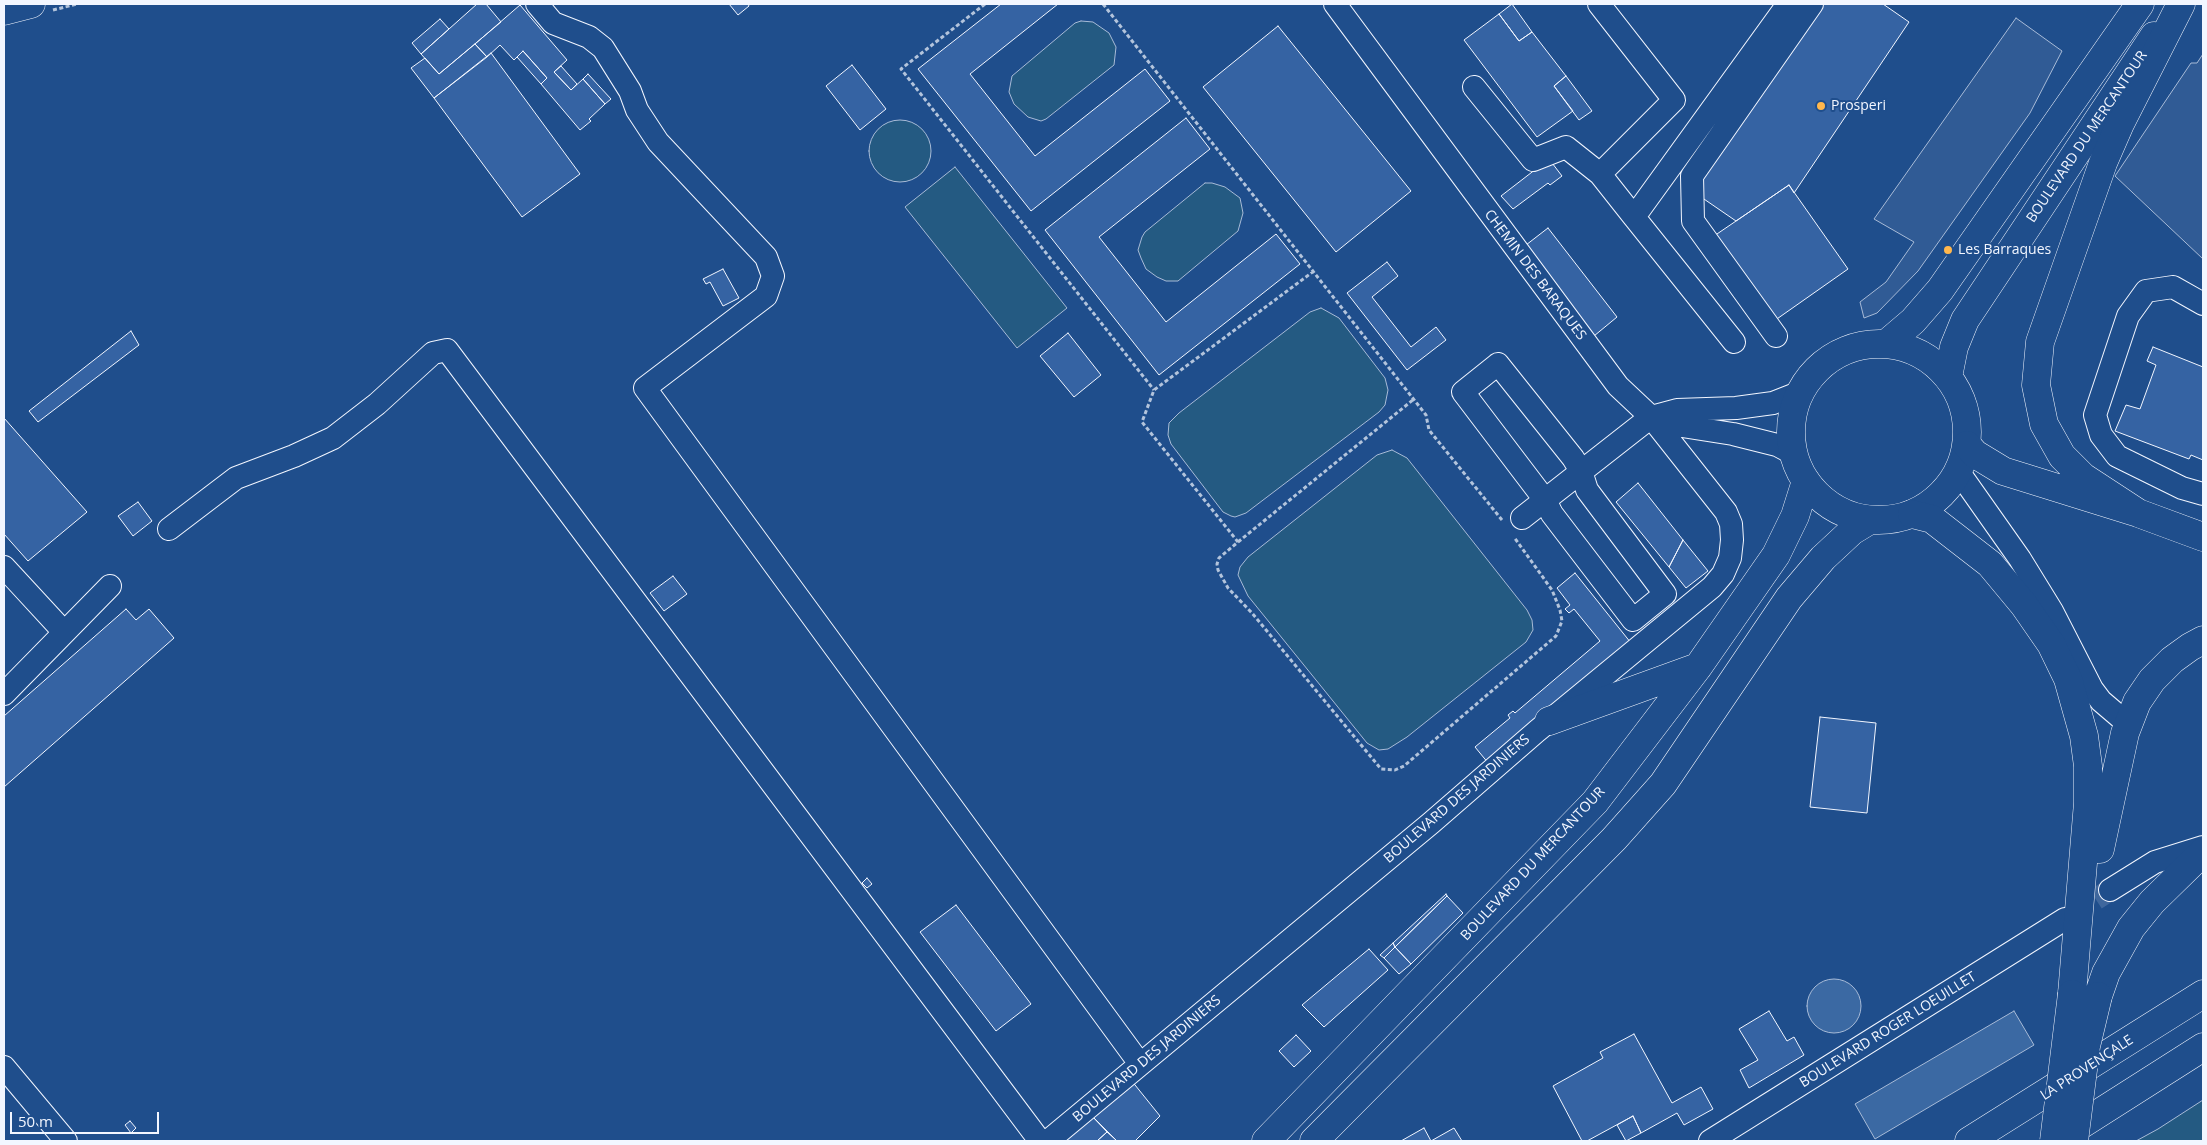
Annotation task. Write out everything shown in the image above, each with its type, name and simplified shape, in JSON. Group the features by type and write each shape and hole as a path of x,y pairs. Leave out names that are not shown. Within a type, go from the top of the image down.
{"main road":[{"path":"4,10 31,4"},
{"path":"1886,344 1913,321 1940,290 2140,4"},
{"name":"BOULEVARD DU MERCANTOUR","path":"1948,377 1954,347 1965,320 2176,4"},
{"path":"2138,513 2083,477 2062,456 2044,424 2036,385 2040,342 2103,163 2120,124 2181,4"},
{"path":"1869,344 1886,344 1909,349 1931,360 1948,377 1960,398 1967,421 1967,445 1958,472 1947,489 1931,504 1912,514 1892,519 1870,520 1845,513 1838,509 1824,500 1806,481 1794,454 1792,426 1800,392 1810,377 1822,365 1836,355 1869,344"},
{"path":"1967,445 1975,454 2003,471 2138,513 2203,537"},
{"name":"BOULEVARD DU MERCANTOUR","path":"1266,1141 1595,802 1698,667 1776,555 1793,523 1806,481"},
{"path":"1912,514 1932,519 1990,564 2035,621 2051,644 2068,679 2084,736 2088,803 2072,994 2054,1141"},
{"path":"1314,1141 1614,839 1663,784 1789,598 1824,558 1852,531 1870,520"},
{"path":"2072,994 2109,800 2128,724 2137,702 2152,680 2172,660 2203,640"},
{"path":"1549,721 1698,667"},
{"path":"2074,1141 2086,1046 2098,996 2106,973 2131,928 2152,902 2203,852"},
{"name":"LA PROVENÇALE","path":"1969,1141 2203,994"},
{"path":"2054,1141 2203,1047"}],"street":[{"path":"537,4 554,23 589,36 603,48 630,91 638,110 658,142 766,257 774,276 766,296 646,388 1140,1064"},
{"name":"CHEMIN DES BARAQUES","path":"1334,4 1618,386 1651,417"},
{"path":"1599,4 1674,100 1600,174"},
{"path":"1634,217 1788,4"},
{"path":"1776,336 1693,221 1692,176 1812,4"},
{"path":"1474,87 1533,160 1566,147 1600,174 1734,342"},
{"path":"2203,304 2173,287 2146,291 2128,316 2095,415 2101,435 2117,456 2182,488 2203,494"},
{"path":"169,529 236,478 294,456 333,438 377,404 433,353 448,350 1040,1141"},
{"path":"1498,364 1573,458 1581,471 1588,490 1665,594 1633,620 1552,514 1545,500 1463,392 1498,364"},
{"path":"1512,525 1651,417 1677,410 1736,408 1773,403 1800,392"},
{"path":"1651,417 1682,426 1732,434 1777,445 1794,454"},
{"name":"BOULEVARD DES JARDINIERS","path":"1048,1141 1431,823 1549,721 1712,587 1723,574 1730,558 1732,540 1731,524 1726,512 1651,417"},
{"path":"1958,472 2020,559 2052,611 2092,689 2101,701 2128,724"},
{"path":"4,567 64,632"},
{"path":"4,694 110,586"},
{"path":"2110,890 2155,862 2203,847"},
{"name":"BOULEVARD ROGER LOEUILLET","path":"1710,1141 2065,918"},
{"path":"4,1067 66,1141"}],"path":[{"path":"985,4 901,69 1154,390"},
{"path":"1103,4 1426,414 1429,430 1512,525 1552,590 1560,610 1562,621 1556,636 1404,766 1387,771 1382,769 1370,756 1252,613 1228,588 1218,570 1217,564 1219,558 1238,542 1414,399"},
{"path":"1238,542 1142,422 1154,390 1314,271"}],"shaded area":[{"path":"2016,18 2062,51 2030,113 1918,271 1877,313 1864,318 1860,302 1886,282 1914,242 1874,219"},
{"path":"1081,21 1093,22 1109,33 1116,47 1114,65 1046,119 1041,121 1028,117 1014,104 1009,92 1012,76 1075,23"},
{"path":"2203,54 2203,259 2115,176 2191,63 2197,63"},
{"path":"894,120 906,120 922,129 929,139 931,151 929,163 922,173 906,182 894,182 883,177 874,168 869,157 869,145 874,134 883,125"},
{"path":"955,167 1067,308 1017,348 905,207"},
{"path":"1205,183 1225,187 1240,198 1243,213 1238,231 1178,281 1166,281 1157,277 1146,269 1138,250 1142,237 1145,232"},
{"path":"1321,308 1339,318 1385,378 1388,390 1385,405 1379,412 1246,513 1235,517 1231,516 1223,512 1171,444 1168,435 1169,423 1179,413 1310,312"},
{"path":"1392,450 1407,458 1527,610 1532,620 1533,630 1526,642 1407,737 1388,749 1379,750 1367,743 1248,596 1238,575 1240,567 1248,557 1377,455"},
{"path":"1834,979 1844,981 1853,987 1859,996 1861,1006 1859,1016 1853,1025 1844,1031 1834,1033 1824,1031 1815,1025 1809,1016 1807,1006 1809,996 1815,987 1824,981"},
{"path":"2014,1011 2034,1045 1875,1139 1855,1104"},
{"path":"2203,1100 2203,1141 2136,1141 2158,1129"}],"building":[{"path":"477,4 486,4 501,22 439,74 421,54"},
{"path":"729,4 748,4 749,6 738,15"},
{"path":"1001,4 1058,4 970,74 1035,156 1145,69 1170,101 1031,211 918,69"},
{"path":"1512,4 1532,32 1519,41 1499,14"},
{"path":"1819,4 1883,4 1909,22 1794,193 1789,185 1736,221 1701,197 1704,165"},
{"path":"520,5 567,60 554,72 571,90 583,79 605,104 589,119 591,121 580,130 541,84 547,78 523,51 514,60 500,45 487,57 475,44"},
{"path":"1499,14 1519,41 1532,32 1566,76 1554,86 1573,111 1537,137 1464,40"},
{"path":"440,19 449,29 421,54 412,43"},
{"path":"1278,26 1411,191 1336,252 1203,87"},
{"path":"475,44 487,57 434,98 411,68 425,58 439,74"},
{"path":"523,51 547,78 541,84 517,57"},
{"path":"491,53 580,174 522,217 434,98"},
{"path":"852,65 886,109 860,130 826,86"},
{"path":"561,66 577,84 571,90 554,72"},
{"path":"588,74 611,99 605,104 583,79"},
{"path":"1566,76 1592,111 1579,120 1554,86"},
{"path":"1186,118 1210,149 1099,237 1166,322 1276,234 1300,264 1159,375 1045,230"},
{"path":"1549,159 1562,176 1550,185 1548,183 1513,209 1501,196"},
{"path":"1789,185 1848,269 1774,321 1714,236"},
{"path":"1548,228 1617,317 1594,336 1526,245"},
{"path":"1387,262 1398,276 1372,297 1411,347 1436,327 1446,340 1407,370 1347,293"},
{"path":"723,269 739,298 723,306 710,282 706,284 703,279"},
{"path":"131,331 139,345 38,422 29,411"},
{"path":"1068,333 1101,375 1074,397 1040,356"},
{"path":"2153,347 2203,367 2203,460 2191,455 2189,459 2115,431 2126,405 2140,409 2156,365 2147,361"},
{"path":"4,418 87,512 28,561 4,534"},
{"path":"1638,483 1683,540 1669,567 1616,502"},
{"path":"138,502 152,521 133,536 118,516"},
{"path":"1683,540 1708,571 1686,588 1669,567"},
{"path":"1575,573 1631,643 1489,764 1475,747 1510,718 1508,715 1513,711 1515,713 1600,641 1574,609 1569,613 1565,609 1570,605 1557,588"},
{"path":"673,576 687,594 664,611 650,593"},
{"path":"126,609 136,620 149,609 174,638 4,787 4,716"},
{"path":"1820,717 1876,723 1867,813 1810,807"},
{"path":"867,878 872,884 867,888 862,883"},
{"path":"1446,894 1447,896 1395,947 1393,943"},
{"path":"1447,896 1463,913 1411,964 1395,947"},
{"path":"956,905 1031,1004 996,1031 920,932"},
{"path":"1393,943 1395,947 1384,958 1380,955"},
{"path":"1395,947 1411,964 1399,974 1384,958"},
{"path":"1369,949 1388,970 1324,1027 1302,1005"},
{"path":"1769,1011 1787,1041 1794,1037 1804,1055 1749,1088 1740,1070 1758,1060 1739,1029"},
{"path":"1634,1034 1672,1103 1701,1087 1713,1109 1684,1125 1677,1113 1641,1133 1633,1116 1587,1141 1582,1141 1553,1086 1603,1058 1600,1052"},
{"path":"1296,1035 1311,1051 1294,1067 1279,1051"},
{"path":"1131,1080 1160,1116 1135,1141 1117,1141 1090,1114"},
{"path":"1090,1114 1107,1132 1097,1141 1064,1141"},
{"path":"1633,1116 1641,1133 1626,1141 1617,1125"},
{"path":"130,1121 136,1128 131,1133 125,1125"},
{"path":"1424,1128 1431,1141 1401,1141"},
{"path":"1454,1128 1462,1141 1431,1141"},
{"path":"1107,1132 1117,1141 1097,1141"}],"tunnel":[{"path":"2068,917 2110,890"}],"place":[{"name":"Prosperi","path":"1821,106"},
{"name":"Les Barraques","path":"1948,250"}]}
